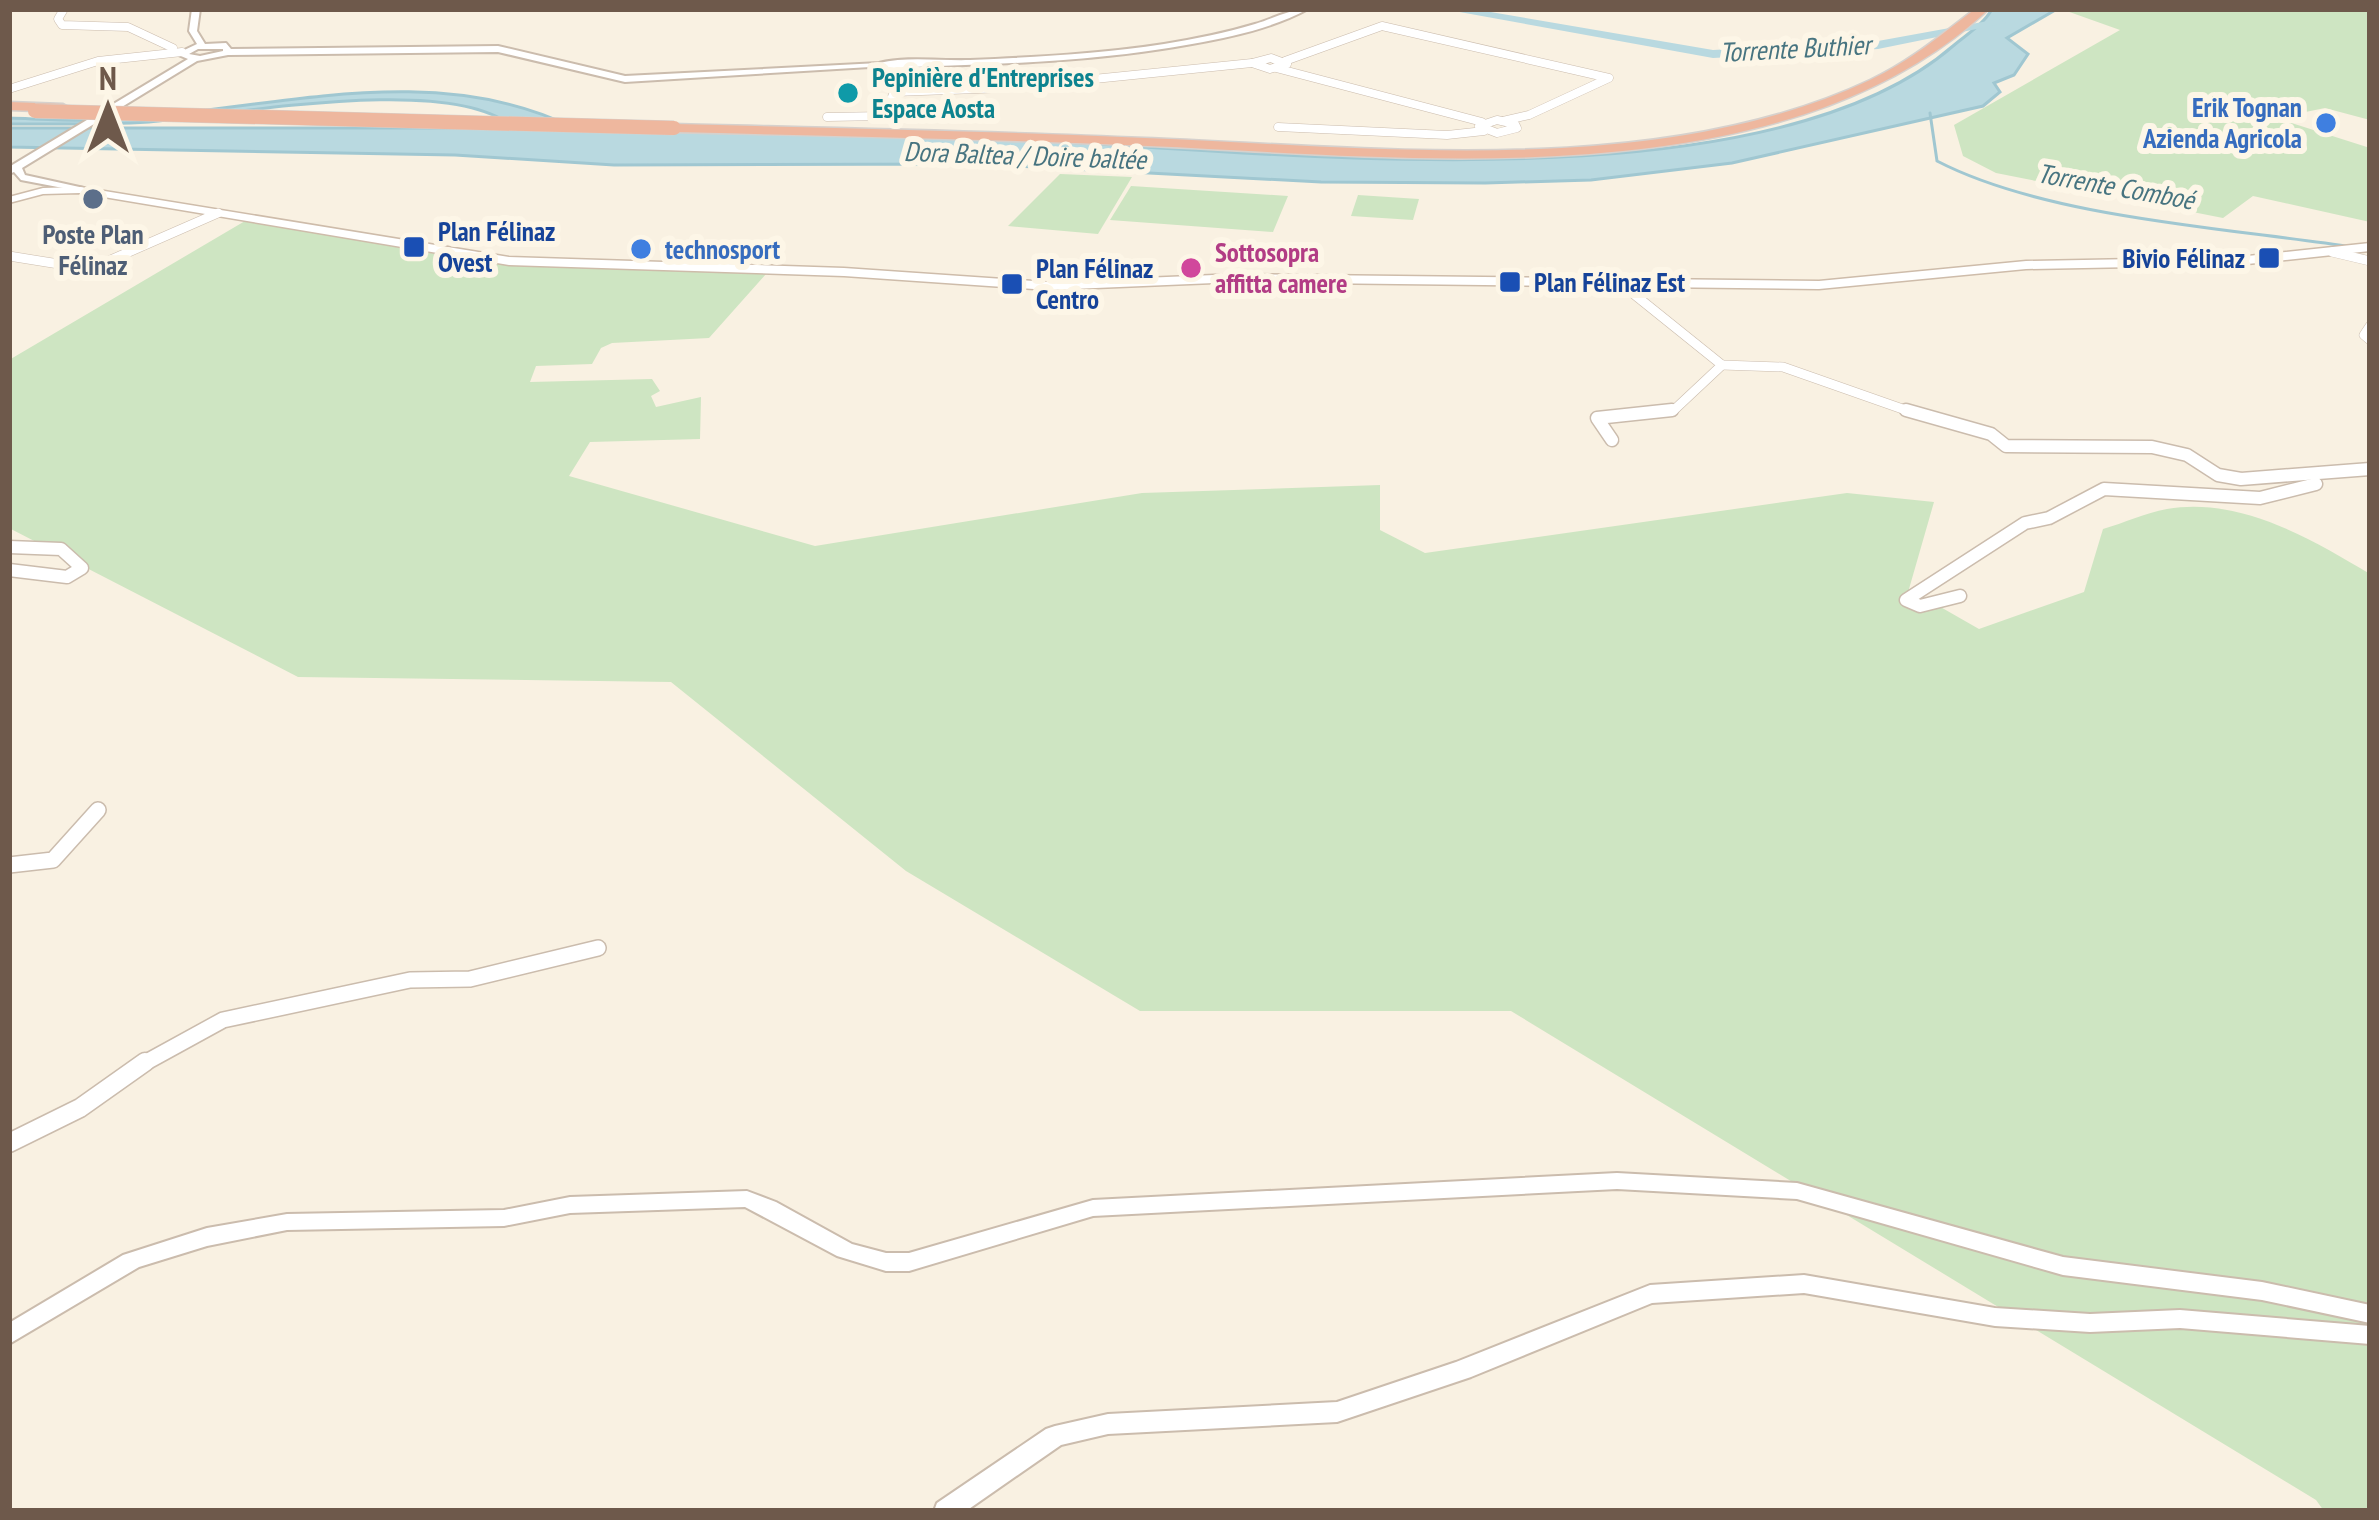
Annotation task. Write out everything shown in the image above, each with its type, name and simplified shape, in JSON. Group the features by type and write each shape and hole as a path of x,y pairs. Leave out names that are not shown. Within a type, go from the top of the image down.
{"highway":[{"path":"9,109 1338,147 1504,147 1709,125 1813,100 1882,71 1970,9"},
{"path":"9,109 669,126 1332,151 1505,152 1717,130 1867,86 1906,67 1983,9"}],"main road":[{"path":"9,198 64,187"},
{"path":"9,198 80,190 547,264 778,269 1048,286 1222,278 1820,285 2026,265 2239,261 2370,247"}],"street":[{"path":"64,9 58,19 62,25 128,28 189,52"},
{"path":"155,83 189,52 196,9"},
{"path":"9,88 98,61 189,52 498,49 625,79 908,64 1151,45 1253,27 1304,9"},
{"path":"1276,68 1382,26 1609,78 1529,115 1447,135 1278,127"},
{"path":"80,190 12,171 155,83 215,59 299,51"},
{"path":"894,92 1005,88 1286,61"},
{"path":"1252,63 1483,126 1517,128 1503,121"},
{"path":"875,64 892,71 908,64"},
{"path":"827,117 884,116 894,92 892,71"},
{"path":"9,256 90,269 130,247 218,213"},
{"path":"2337,251 2370,261"},
{"path":"1625,286 1722,365 1783,367 1939,422 1991,434 1993,441 2012,452 2056,444 2136,445 2195,457 2223,476 2315,479 2370,469"},
{"path":"2370,326 2364,335 2370,340"},
{"path":"1612,440 1597,418 1674,410 1722,365"},
{"path":"1960,596 1921,606 1906,600 2025,523 2049,518 2104,489 2260,498 2320,482 2315,479"},
{"path":"9,547 61,549 82,568 67,577 9,570"},
{"path":"9,865 53,860 98,810"},
{"path":"9,1143 80,1108 154,1055 223,1020 410,980 470,979 598,948"},
{"path":"9,1335 131,1261 207,1237 314,1222 482,1219 570,1205 746,1198 805,1228 821,1243 836,1243 883,1264 909,1262 1065,1213 1136,1203 1652,1183 1797,1191 2063,1265 2262,1291 2370,1314"},
{"path":"946,1511 1055,1436 1108,1424 1337,1412 1423,1385 1650,1294 1804,1284 1995,1317 2090,1322 2180,1319 2370,1335"}],"green space":[{"path":"2061,9 2370,9 2370,120 2325,108 2276,118 2370,148 2370,222 2253,196 2223,218 1996,173 1963,156 1954,125 2120,30"},
{"path":"1060,174 1132,177 1098,234 1008,226"},
{"path":"1131,186 1288,196 1273,232 1110,220"},
{"path":"1358,195 1419,199 1413,220 1351,216"},
{"path":"245,221 483,262 767,273 709,338 612,343 601,348 592,364 536,366 530,382 652,379 660,391 651,396 656,407 701,397 700,439 590,442 569,476 815,546 1142,493 1380,485 1380,530 1425,553 1847,493 1934,502 1909,589 1979,629 2084,592 2103,529 2167,509 2221,509 2273,523 2370,574 2370,1511 2324,1511 2316,1500 1511,1011 1140,1011 906,871 671,682 298,677 9,528 9,360"}],"water":[{"name":"Dora Baltea / Doire baltée","path":"1992,9 2057,9 2007,38 2028,54 2014,75 1994,83 2000,92 1983,106 1732,163 1591,180 1321,182 976,164 614,165 455,155 9,147 9,128 514,128 484,111 443,102 393,100 339,101 149,122 9,124 9,118 101,120 401,92 460,95 518,106 574,128 1026,140 1376,159 1510,159 1641,151 1762,132 1869,98 1953,46"}],"waterway":[{"name":"Torrente Buthier","path":"1450,9 1713,54 1878,45 1999,23"},
{"name":"Torrente Comboé","path":"1930,113 1937,161 2031,196 2139,218 2353,247"}],"place":[{"name":"Pepinière d'Entreprises Espace Aosta","path":"848,93"},
{"name":"Erik Tognan Azienda Agricola","path":"2326,123"},
{"name":"Poste Plan Félinaz","path":"93,199"},
{"name":"Plan Félinaz Ovest","path":"414,247"},
{"name":"technosport","path":"641,249"},
{"name":"Bivio Félinaz","path":"2269,258"},
{"name":"Sottosopra affitta camere","path":"1191,268"},
{"name":"Plan Félinaz Est","path":"1510,282"},
{"name":"Plan Félinaz Centro","path":"1012,284"}]}
